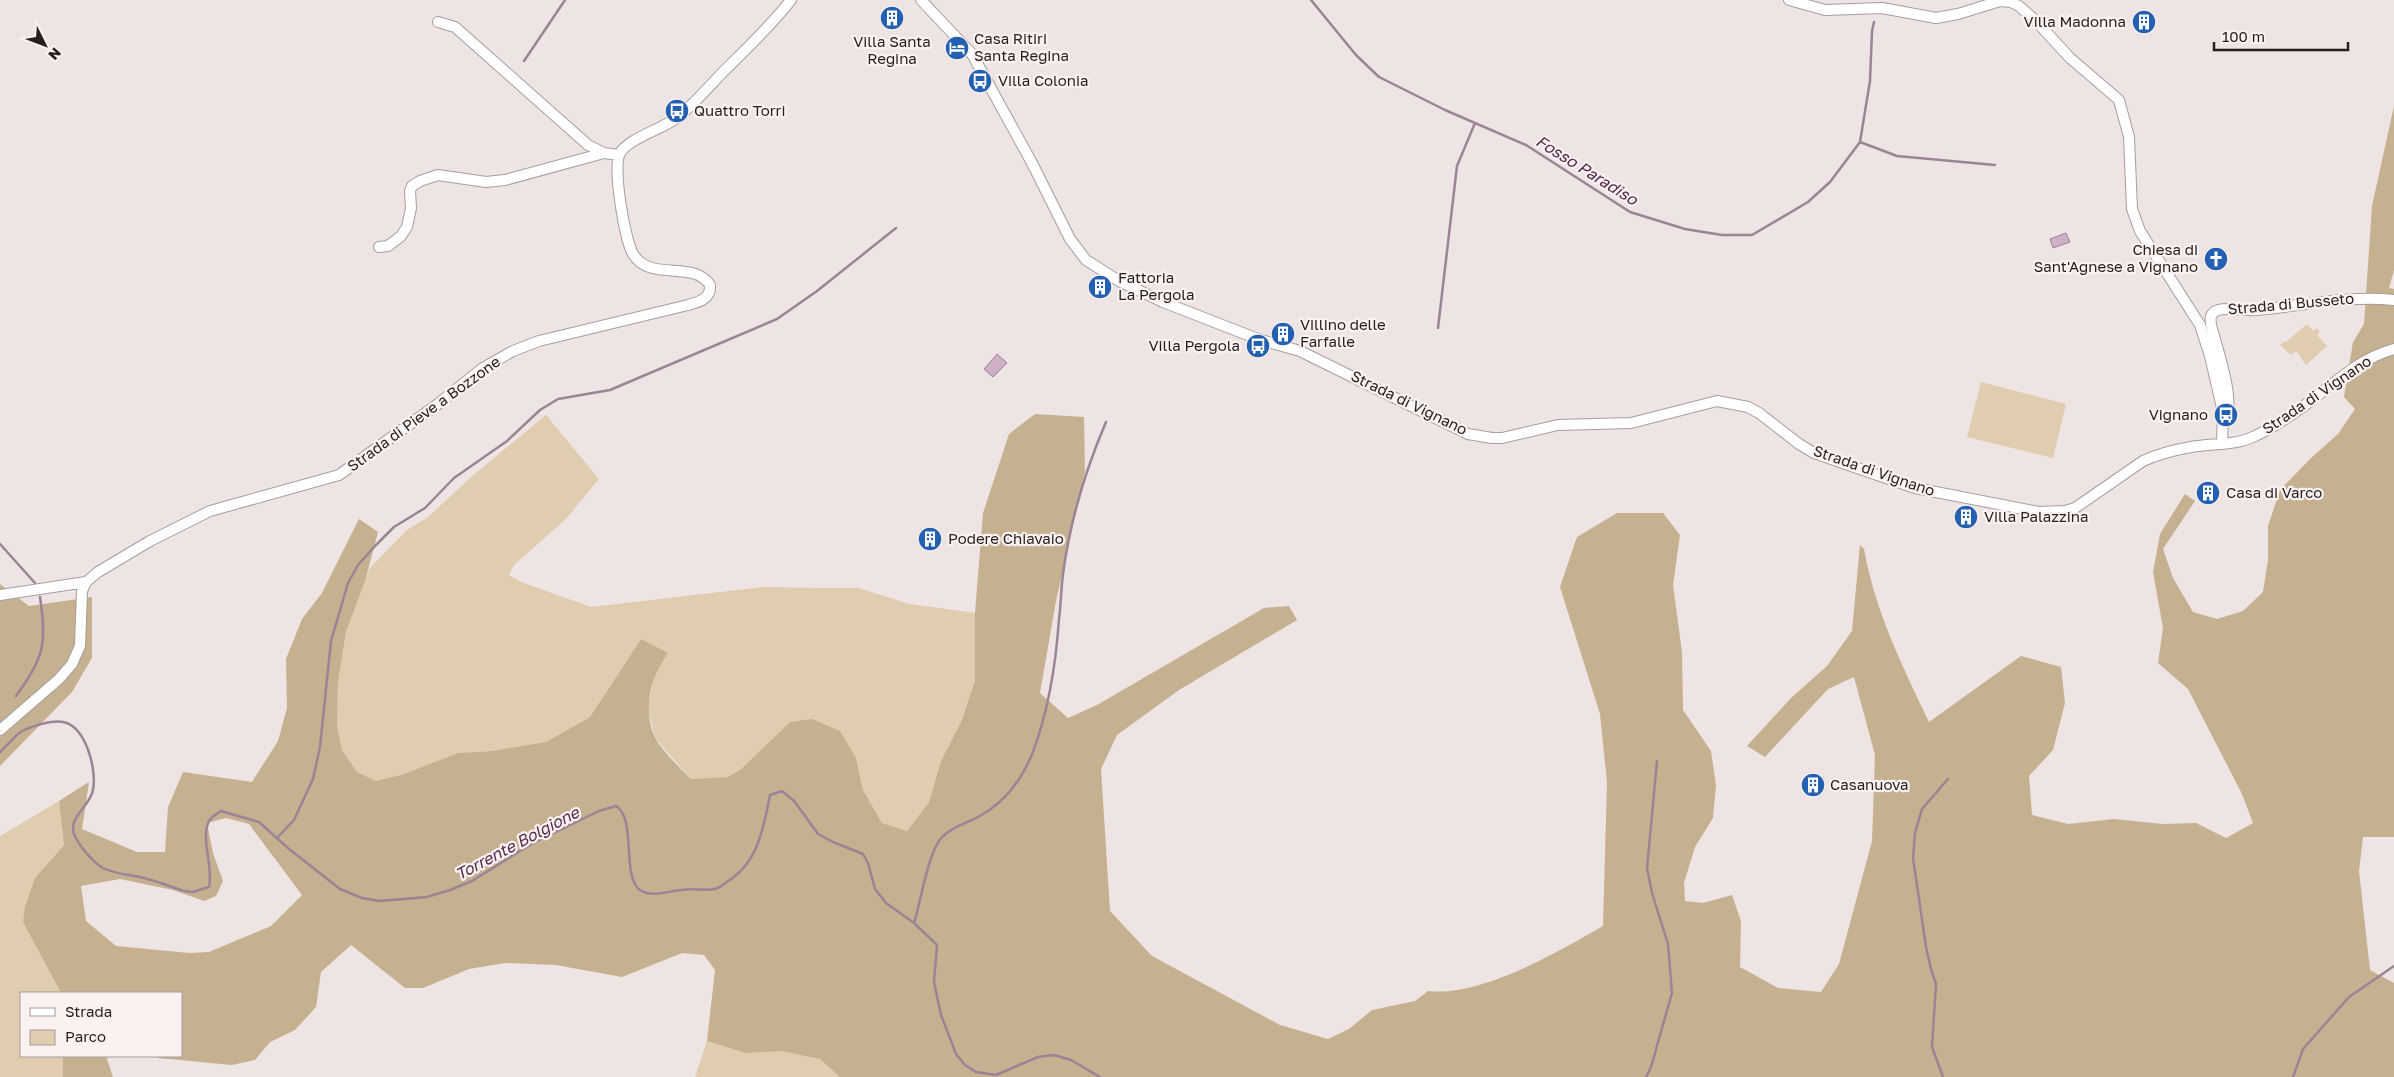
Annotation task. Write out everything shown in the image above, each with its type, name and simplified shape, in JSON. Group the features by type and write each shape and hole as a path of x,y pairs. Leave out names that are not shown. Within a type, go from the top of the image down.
{"street":[{"path":"438,22 455,27 588,145 604,153 619,156 627,146 678,117 766,29 791,0"},
{"name":"Strada di Vignano","path":"920,0 970,51 1032,164 1075,249 1086,260 1101,271 1163,302 1258,340 1300,351 1393,398 1475,435 1502,438 1558,425 1631,423 1708,403 1726,402 1748,407 1759,412 1799,444 1814,453 1915,488 2018,508 2054,512 2076,508 2143,461 2154,456 2191,447 2244,440 2259,434 2311,401 2349,370 2373,356 2394,349"},
{"name":"Strada di Busseto","path":"1789,0 1825,10 1882,8 1936,18 1958,14 1990,2 2007,1 2023,9 2070,58 2119,100 2128,137 2134,220 2200,325 2210,356 2223,422 2222,444"},
{"path":"379,247 388,246 401,236 407,227 411,214 410,192 412,186 420,181 438,174 486,182 505,180 521,174 604,153"},
{"name":"Strada di Pieve a Bozzone","path":"86,582 98,572 150,541 210,511 339,475 438,404 483,368 506,354 539,340 688,305 706,298 710,287 702,277 692,273 652,268 642,263 634,254 627,233 618,181 619,156"},
{"name":"Strada di Busseto","path":"2223,422 2228,416 2229,402 2211,325 2210,317 2213,313 2219,310 2255,310 2362,298 2394,300"},
{"path":"0,595 86,582 81,595 80,646 72,664 59,679 0,730"}],"green space":[{"path":"2307,324 2313,331 2317,328 2320,332 2317,335 2327,346 2306,365 2296,351 2291,355 2280,345"},
{"path":"1981,382 2066,404 2053,458 1967,437"},
{"path":"546,415 599,479 566,519 514,565 509,575 521,582 591,607 763,587 858,588 910,604 975,613 975,680 962,720 941,761 929,802 907,831 882,823 863,790 856,758 790,722 740,770 727,777 691,779 656,739 647,707 657,668 641,639 590,717 546,742 491,751 458,753 401,775 376,781 357,772 342,750 337,726 338,683 346,632 369,569 407,530 428,517 471,477"},
{"path":"59,801 64,845 35,878 23,922 60,992 20,992 20,1057 63,1057 63,1077 0,1077 0,836"},
{"path":"707,1041 745,1053 782,1050 820,1059 840,1077 695,1077"}],"shaded area":[{"path":"2394,106 2394,270 2389,288 2394,289 2394,837 2363,837 2359,871 2370,970 2394,983 2394,1077 840,1077 820,1059 782,1051 745,1053 707,1041 715,970 704,955 682,953 622,977 556,965 505,963 469,969 423,988 405,988 351,945 321,972 316,1007 295,1030 270,1042 255,1060 232,1065 157,1057 182,1057 182,992 60,992 23,922 25,907 35,878 64,845 59,801 89,782 82,829 137,852 165,852 168,807 183,772 252,782 278,741 287,708 286,659 302,619 322,593 359,519 378,532 365,581 346,632 338,683 337,726 342,750 357,772 376,781 401,775 458,753 491,751 546,742 590,717 641,639 668,653 652,684 649,719 657,741 691,779 727,777 740,770 790,722 812,719 840,731 856,758 863,790 882,823 907,831 929,802 941,761 962,720 975,680 975,613 983,513 1009,434 1035,414 1084,417 1085,472 1056,601 1040,693 1068,718 1097,705 1264,608 1289,606 1297,620 1179,690 1117,735 1101,769 1110,911 1152,956 1280,1025 1328,1039 1349,1029 1372,1010 1415,1001 1428,991 1449,991 1495,980 1542,960 1603,926 1607,782 1600,714 1560,587 1577,537 1617,513 1663,513 1680,535 1673,585 1682,652 1683,710 1711,751 1716,785 1713,818 1695,847 1684,883 1685,901 1703,903 1732,895 1741,921 1740,967 1778,988 1821,992 1839,964 1872,841 1875,755 1854,677 1828,689 1765,757 1747,746 1791,698 1827,666 1852,631 1860,545 1864,549 1875,594 1890,637 1929,722 2021,656 2061,667 2065,703 2053,750 2029,776 2032,815 2068,824 2114,819 2163,824 2196,823 2226,838 2253,823 2242,794 2188,689 2158,663 2163,628 2153,572 2160,534 2185,494 2195,501 2163,549 2173,578 2193,612 2217,619 2243,611 2263,592 2268,560 2268,526 2280,490 2338,434 2355,409 2344,397 2353,342 2364,324 2372,206","holes":["226,818 249,824 302,895 271,926 209,952 189,953 116,946 86,921 81,886 120,879 173,890 204,901 216,896 223,881 213,853 207,823"]},
{"path":"2066,233 2070,242 2053,248 2050,239"},
{"path":"997,354 1007,363 993,377 984,369"},
{"path":"0,584 29,606 92,597 92,658 72,692 0,766"},
{"path":"63,1057 106,1057 113,1077 63,1077"}],"waterway":[{"path":"524,61 565,0"},
{"name":"Fosso Paradiso","path":"1311,0 1356,55 1379,77 1445,110 1526,145 1630,212 1685,229 1722,235 1752,235 1808,202 1830,182 1860,142 1870,81 1874,22"},
{"path":"1438,328 1457,166 1475,123"},
{"path":"1860,142 1897,156 1995,165"},
{"path":"277,838 294,820 313,779 320,747 331,641 348,583 358,565 394,527 425,508 454,478 507,441 540,410 558,399 610,390 777,319 817,291 896,228"},
{"path":"914,923 929,865 937,844 950,830 978,817 1005,797 1019,780 1030,760 1044,717 1051,685 1063,574 1074,516 1091,459 1106,422"},
{"path":"0,544 35,583"},
{"path":"16,696 33,671 41,650 43,627 40,597"},
{"name":"Torrente Bolgione","path":"0,752 19,733 31,727 58,722 71,725 84,740 93,772 94,782 91,796 73,826 77,840 88,856 108,870 149,879 184,891 193,892 209,887 210,871 206,845 207,828 210,820 221,811 259,822 289,849 340,889 362,898 380,901 427,897 450,890 472,881 533,843 599,811 616,806 622,813 626,823 631,873 634,883 640,890 649,894 655,894 685,889 715,889 721,887 738,873 753,854 762,831 770,795 782,791 795,802 818,834 863,854 868,863 875,889 886,903 914,923 937,945 934,982 941,1015 956,1054 965,1065 976,1072 996,1075 1038,1057 1054,1055 1071,1060 1100,1077"},
{"path":"1646,1077 1651,1067 1672,993 1668,944 1652,893 1647,868 1657,761"},
{"path":"1943,1077 1932,1047 1936,984 1926,947 1913,858 1915,833 1922,809 1948,779"},
{"path":"2293,1077 2303,1049 2349,997 2394,966"}],"place":[{"name":"Villa Santa Regina","path":"892,18"},
{"name":"Villa Madonna","path":"2144,22"},
{"name":"Casa Ritiri Santa Regina","path":"957,48"},
{"name":"Villa Colonia","path":"980,81"},
{"name":"Quattro Torri","path":"677,111"},
{"name":"Chiesa di Sant'Agnese a Vignano","path":"2216,259"},
{"name":"Fattoria La Pergola","path":"1100,287"},
{"name":"Villino delle Farfalle","path":"1283,334"},
{"name":"Villa Pergola","path":"1258,346"},
{"name":"Vignano","path":"2226,415"},
{"name":"Casa di Varco","path":"2208,493"},
{"name":"Villa Palazzina","path":"1966,517"},
{"name":"Podere Chiavaio","path":"930,539"},
{"name":"Casanuova","path":"1813,785"}]}
